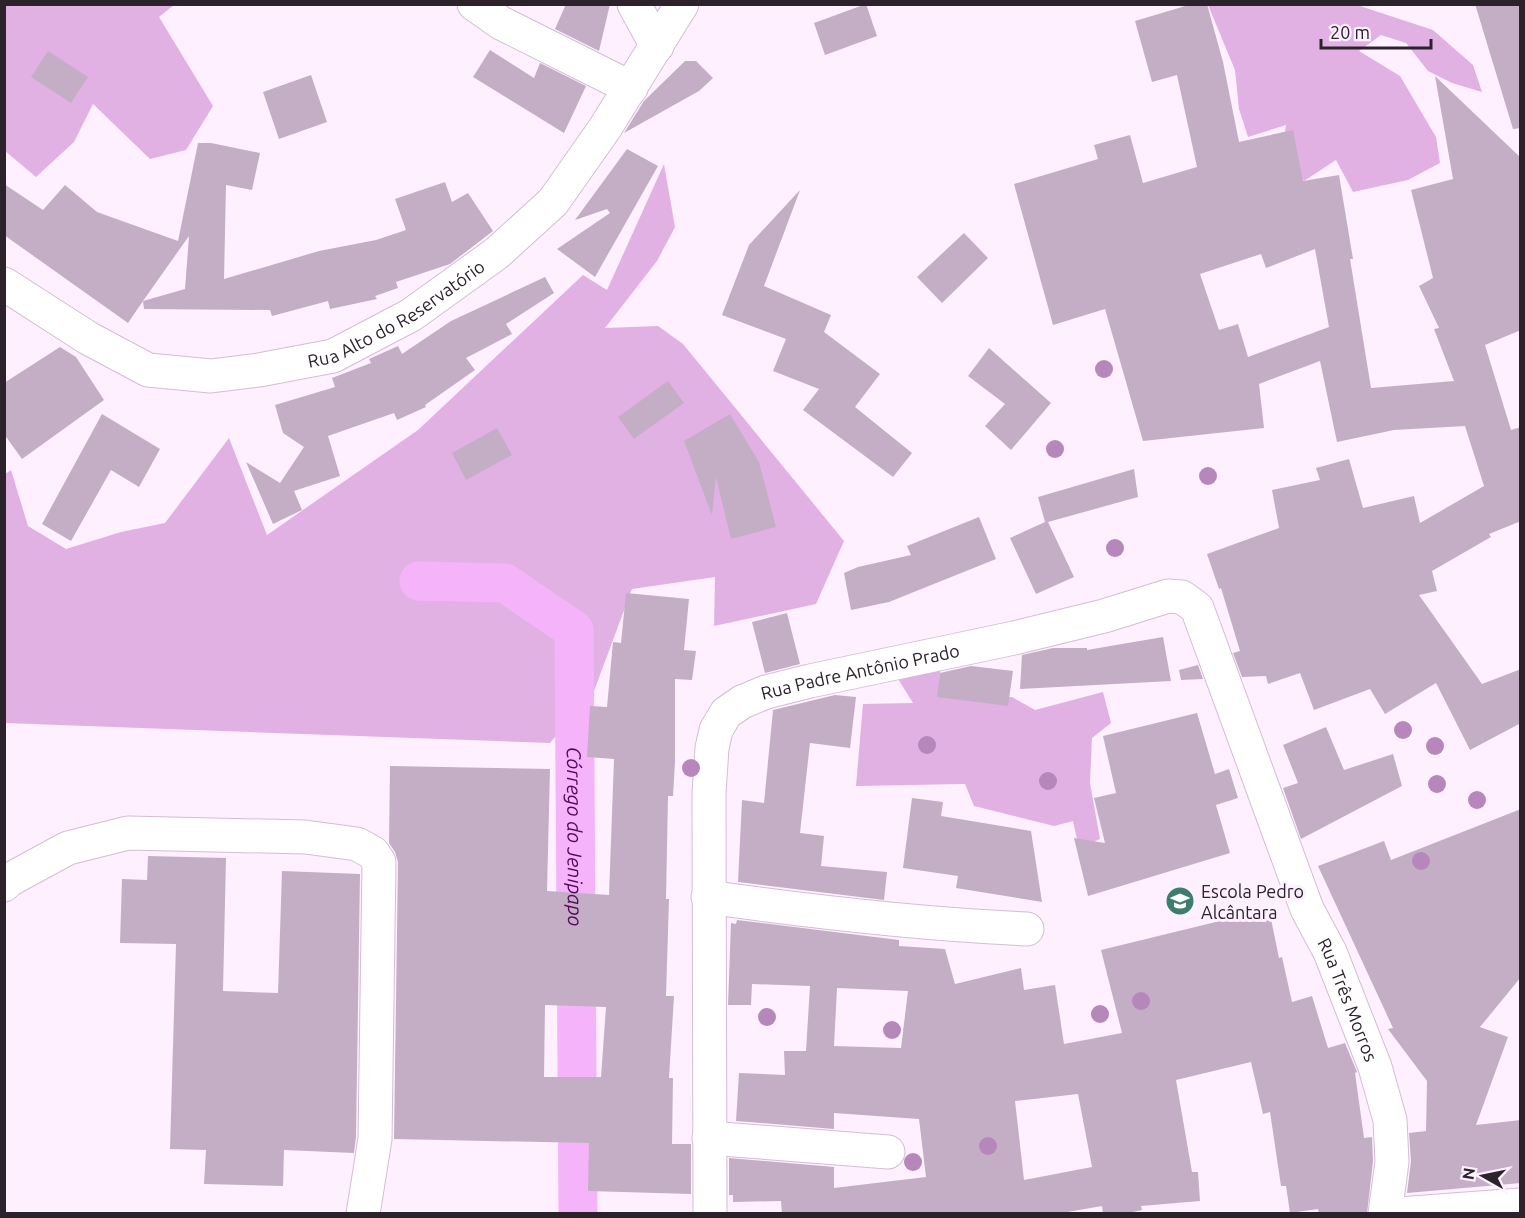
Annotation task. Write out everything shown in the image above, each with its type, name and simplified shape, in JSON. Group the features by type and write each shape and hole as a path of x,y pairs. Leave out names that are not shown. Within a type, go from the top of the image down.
{"street":[{"path":"474,4 501,23 631,88"},
{"path":"634,4 657,46"},
{"name":"Rua Alto do Reservatório","path":"4,284 88,338 148,370 211,376 259,370 333,356 411,315 497,253 553,202 605,128 682,4"},
{"name":"Rua Padre Antônio Prado","path":"710,1214 709,793 712,748 716,730 726,713 742,702 766,692 1014,638 1104,616 1168,596 1182,597"},
{"name":"Rua Três Morros","path":"1182,597 1197,608 1307,909 1330,952 1375,1067 1390,1120 1392,1162 1385,1214"},
{"path":"4,885 9,880 68,848 128,833 306,837 357,844 373,853 380,862 375,1139 363,1214"},
{"path":"708,897 966,926 1027,929"},
{"path":"709,1138 888,1152"},
{"path":"1399,1214 1521,1205"}],"shaded area":[{"path":"5,5 174,5 159,17 213,106 186,150 150,159 93,104 74,142 36,177 5,151"},
{"path":"1208,5 1357,5 1433,30 1473,65 1482,92 1452,83 1428,71 1406,43 1381,35 1359,51 1400,76 1436,137 1440,163 1408,180 1353,192 1336,160 1304,181 1281,157 1286,125 1248,137 1239,109 1235,70"},
{"path":"664,164 675,227 657,261 605,328 658,326 683,344 844,541 816,604 714,626 715,577 632,589 594,691 550,743 5,723 5,474 11,470 28,526 66,549 121,532 165,523 229,438 267,535 418,430 583,275 607,290"},
{"path":"941,663 938,697 1012,697 1035,710 1103,692 1111,723 1092,738 1090,783 1100,839 1079,848 1073,821 1054,826 974,806 965,784 856,786 863,704 913,703 895,674"}],"building":[{"path":"566,4 610,4 599,51 555,29"},
{"path":"866,4 877,36 825,55 814,23"},
{"path":"1192,4 1207,4 1223,62 1239,142 1293,130 1303,181 1339,175 1371,388 1454,381 1434,329 1439,328 1419,286 1433,278 1411,190 1453,179 1435,76 1521,158 1521,330 1485,345 1511,430 1521,427 1521,521 1489,534 1491,537 1432,571 1437,591 1419,595 1482,684 1521,669 1521,723 1470,750 1436,683 1385,714 1370,689 1314,710 1300,673 1268,684 1266,676 1242,677 1233,653 1240,651 1221,588 1219,589 1207,554 1279,528 1272,490 1320,480 1316,468 1349,459 1363,508 1414,496 1420,523 1484,486 1465,426 1394,430 1337,442 1320,361 1259,384 1264,428 1143,441 1105,309 1053,325 1014,184 1098,159 1094,145 1130,135 1143,183 1197,167 1177,75 1152,82 1135,21","holes":["1315,249 1329,327 1248,357 1238,324 1219,330 1200,274 1261,254 1266,268"]},
{"path":"1475,4 1521,4 1521,128 1513,129"},
{"path":"490,50 534,78 540,63 586,86 564,133 473,77"},
{"path":"48,51 88,77 71,103 31,77"},
{"path":"685,61 696,61 713,78 699,91 624,133 644,101"},
{"path":"311,75 327,122 279,139 263,92"},
{"path":"198,143 211,143 260,153 252,190 226,185 224,279 319,251 376,240 406,230 395,199 445,182 452,202 468,193 493,231 450,264 396,282 398,288 375,296 377,299 330,309 328,301 272,316 270,310 144,309 143,301 128,323 4,235 4,184 43,210 65,185 97,212 178,241","holes":["189,236 185,289 143,301"]},
{"path":"627,149 658,166 595,277 557,249 610,213 607,209 575,220"},
{"path":"800,190 764,286 831,315 824,332 880,374 855,407 912,453 893,477 803,410 819,389 773,371 786,339 722,315 749,245"},
{"path":"964,233 988,258 942,303 917,277"},
{"path":"545,277 554,293 506,324 512,334 466,358 475,370 425,405 426,407 397,420 394,413 328,436 340,476 294,491 302,510 273,524 246,462 280,483 304,447 283,433 275,405 335,387 332,378 371,363 369,359 398,346 402,354 451,321"},
{"path":"60,347 76,357 104,400 22,459 4,434 4,383"},
{"path":"989,348 1051,403 1011,450 985,426 1005,404 968,376"},
{"path":"668,381 684,403 634,439 618,417"},
{"path":"102,414 160,449 139,487 111,470 71,541 42,524"},
{"path":"730,414 759,462 776,527 731,539 716,477 712,515 684,441"},
{"path":"497,428 512,455 466,480 452,453"},
{"path":"1134,469 1138,497 1048,522 1074,577 1036,594 1010,538 1045,522 1038,497"},
{"path":"979,517 996,559 889,602 851,610 844,573 858,567 911,555 907,546"},
{"path":"626,593 689,599 684,650 696,651 692,680 675,679 673,796 668,796 666,899 669,899 666,996 674,996 669,1078 673,1078 672,1144 691,1144 691,1194 588,1191 589,1143 394,1139 398,862 389,843 390,766 550,769 547,891 609,895 614,759 587,757 590,706 607,707 613,642 621,643","holes":["545,1005 606,1007 601,1077 544,1077"]},
{"path":"787,613 800,664 765,673 752,622"},
{"path":"1163,637 1171,681 1020,689 1022,655 1053,648 1087,648 1087,650"},
{"path":"1198,665 1203,679 1181,680 1179,670"},
{"path":"971,666 1013,671 1008,706 937,697 940,673"},
{"path":"835,695 856,697 850,748 810,743 800,833 824,836 821,866 887,872 884,900 738,882 742,800 764,803 773,710"},
{"path":"1197,713 1215,774 1229,769 1238,798 1216,805 1230,853 1088,896 1074,838 1105,843 1094,798 1116,793 1103,736"},
{"path":"1326,727 1344,770 1393,754 1402,786 1301,839 1283,788 1298,783 1283,745"},
{"path":"912,798 943,802 941,816 1031,831 1042,902 956,888 958,876 903,868"},
{"path":"1521,809 1521,977 1480,1027 1508,1037 1476,1125 1521,1120 1521,1183 1407,1193 1411,1161 1409,1133 1426,1131 1427,1081 1388,1029 1393,1028 1318,866 1384,841 1391,860"},
{"path":"148,856 226,858 223,991 278,993 282,871 360,874 354,1153 284,1150 283,1186 204,1184 206,1150 170,1149 176,944 120,943 122,879 147,880"},
{"path":"1269,909 1279,958 1282,957 1292,1002 1312,996 1328,1048 1345,1043 1357,1072 1355,1073 1364,1138 1372,1137 1373,1161 1367,1214 1319,1214 1318,1209 1290,1213 1286,1186 1281,1186 1270,1112 1263,1114 1251,1062 1176,1080 1192,1172 1198,1172 1200,1201 1141,1206 1142,1210 1124,1214 1103,1214 1102,1206 1056,1214 782,1214 781,1201 733,1202 733,1195 729,1195 729,1158 834,1167 834,1188 926,1177 919,1119 834,1113 834,1129 736,1121 739,1073 785,1075 784,1051 806,1051 810,986 752,984 751,1005 728,1005 731,923 736,924 737,920 899,940 899,946 945,949 955,984 1021,968 1024,990 1055,985 1064,1044 1122,1033 1101,950","holes":["837,988 908,991 901,1048 834,1046","1078,1094 1092,1167 1024,1180 1015,1101"]}],"waterway":[{"name":"Córrego do Jenipapo","path":"419,581 505,583 574,630 578,1214"}],"place":[{"name":"Escola Pedro Alcântara","path":"1180,901"}]}
